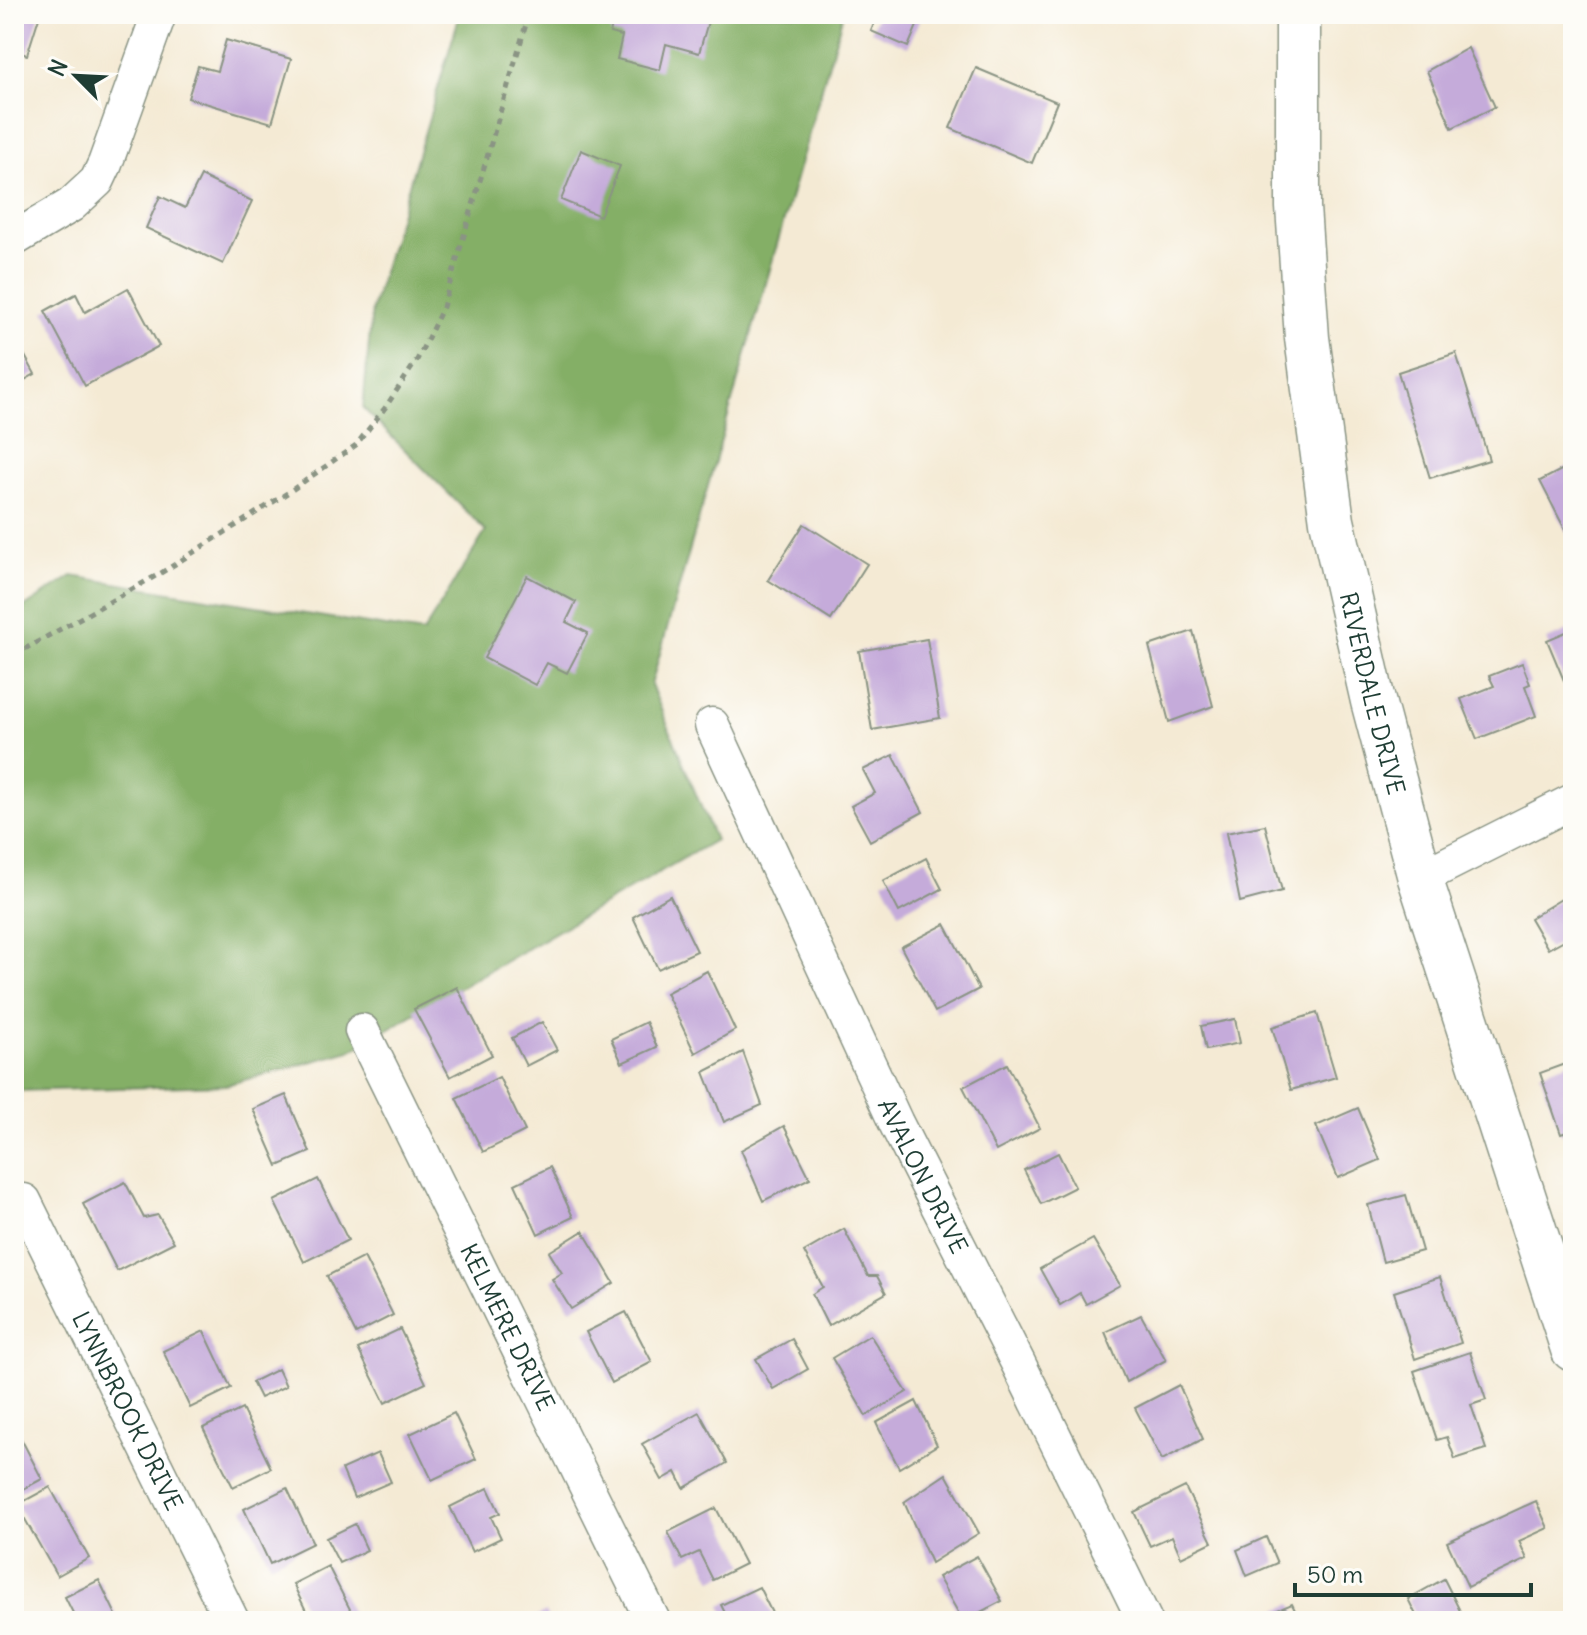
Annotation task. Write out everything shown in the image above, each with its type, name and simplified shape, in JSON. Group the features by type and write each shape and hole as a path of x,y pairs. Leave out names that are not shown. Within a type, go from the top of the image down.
{"main road":[{"name":"RIVERDALE DRIVE","path":"1298,14 1298,207 1307,338 1330,506 1373,701 1420,878 1573,1349"}],"street":[{"path":"14,239 71,205 97,181 159,14"},
{"name":"AVALON DRIVE","path":"712,725 896,1123 1145,1621"},
{"path":"1420,878 1573,801"},
{"name":"KELMERE DRIVE","path":"362,1031 653,1621"},
{"name":"LYNNBROOK DRIVE","path":"24,1201 232,1621"}],"path":[{"path":"14,655 161,573 289,492 356,445 417,360 443,307 529,14"}],"green space":[{"path":"460,14 843,14 651,685 715,840 350,1051 226,1085 14,1091 14,614 72,576 423,633 486,531 363,408 372,309"}],"building":[{"path":"14,14 40,14 27,55 14,51"},
{"path":"615,14 710,15 699,53 666,44 660,70 617,59 622,36 610,33"},
{"path":"878,14 922,14 908,47 871,31"},
{"path":"226,40 291,59 272,123 188,98 198,66 217,71"},
{"path":"1468,48 1495,107 1452,128 1427,71"},
{"path":"976,68 1057,102 1032,163 950,128"},
{"path":"581,150 620,166 600,216 561,200"},
{"path":"201,176 252,201 223,264 146,228 160,196 185,208"},
{"path":"128,288 159,346 85,386 45,311 76,294 85,312"},
{"path":"14,336 35,374 14,386"},
{"path":"1456,353 1489,460 1430,478 1398,372"},
{"path":"1573,464 1573,545 1540,481"},
{"path":"804,524 867,564 831,620 768,580"},
{"path":"527,576 576,602 566,622 588,633 567,673 547,663 535,685 484,658"},
{"path":"1573,629 1573,702 1547,640"},
{"path":"1193,631 1213,706 1169,722 1149,646"},
{"path":"927,639 940,718 872,730 859,651"},
{"path":"1522,663 1530,684 1525,686 1536,716 1477,739 1461,699 1494,686 1489,676"},
{"path":"893,755 923,812 870,841 851,806 875,793 863,770"},
{"path":"1265,825 1282,891 1240,902 1226,833"},
{"path":"926,858 942,889 899,912 883,881"},
{"path":"1573,892 1573,935 1548,949 1530,918"},
{"path":"670,896 697,951 658,969 633,917"},
{"path":"945,924 979,989 935,1012 901,947"},
{"path":"707,971 735,1030 695,1053 666,993"},
{"path":"457,987 492,1055 450,1077 414,1009"},
{"path":"1317,1013 1336,1077 1291,1090 1272,1027"},
{"path":"1235,1019 1240,1043 1206,1050 1201,1026"},
{"path":"542,1022 557,1050 526,1066 512,1038"},
{"path":"646,1022 657,1047 622,1063 611,1039"},
{"path":"743,1052 762,1105 724,1122 704,1072"},
{"path":"1573,1061 1573,1130 1561,1134 1540,1073"},
{"path":"1007,1064 1040,1128 996,1151 963,1087"},
{"path":"499,1077 525,1131 483,1152 456,1098"},
{"path":"286,1095 310,1152 278,1166 253,1109"},
{"path":"1358,1108 1380,1160 1338,1178 1316,1126"},
{"path":"784,1126 810,1178 763,1201 741,1150"},
{"path":"1058,1153 1075,1187 1041,1204 1024,1170"},
{"path":"550,1167 573,1217 538,1234 515,1184"},
{"path":"318,1179 348,1240 304,1262 274,1201"},
{"path":"125,1182 144,1218 158,1215 174,1242 117,1271 83,1204"},
{"path":"1406,1195 1422,1251 1383,1262 1368,1205"},
{"path":"844,1229 868,1276 877,1276 886,1293 828,1326 812,1294 823,1287 804,1252"},
{"path":"583,1231 614,1283 571,1309 552,1279 562,1273 549,1252"},
{"path":"1093,1239 1120,1285 1086,1304 1080,1293 1060,1305 1040,1269"},
{"path":"364,1257 393,1315 356,1334 327,1276"},
{"path":"1440,1277 1461,1343 1415,1359 1394,1292"},
{"path":"626,1312 652,1362 612,1383 586,1332"},
{"path":"1141,1315 1166,1360 1126,1382 1105,1332"},
{"path":"400,1329 426,1383 385,1403 358,1349"},
{"path":"204,1331 231,1388 190,1408 163,1351"},
{"path":"870,1335 907,1392 866,1416 832,1358"},
{"path":"792,1339 808,1369 773,1389 756,1359"},
{"path":"1470,1352 1486,1400 1471,1405 1486,1449 1455,1459 1447,1437 1437,1440 1414,1371"},
{"path":"278,1369 286,1386 260,1398 252,1382"},
{"path":"1179,1385 1203,1439 1162,1460 1135,1408"},
{"path":"916,1401 937,1445 899,1468 876,1423"},
{"path":"242,1409 271,1468 233,1487 203,1428"},
{"path":"699,1412 727,1463 684,1488 676,1472 662,1480 642,1444"},
{"path":"454,1413 476,1459 432,1480 410,1434"},
{"path":"14,1425 42,1479 14,1494"},
{"path":"378,1453 391,1482 354,1498 342,1469"},
{"path":"946,1474 979,1533 931,1563 904,1502"},
{"path":"50,1487 89,1558 57,1576 17,1505"},
{"path":"1185,1487 1212,1542 1181,1557 1172,1536 1150,1546 1134,1512"},
{"path":"287,1488 313,1543 270,1564 244,1509"},
{"path":"488,1488 500,1513 491,1517 501,1538 472,1552 450,1507"},
{"path":"1536,1501 1548,1528 1519,1541 1527,1559 1468,1587 1447,1542"},
{"path":"716,1508 745,1564 713,1580 699,1552 682,1560 668,1532"},
{"path":"355,1524 367,1550 339,1563 326,1538"},
{"path":"1266,1537 1277,1563 1247,1576 1237,1550"},
{"path":"977,1556 1002,1601 963,1621 938,1577"},
{"path":"328,1566 356,1621 311,1621 293,1584"},
{"path":"1444,1579 1465,1621 1419,1621 1408,1599"},
{"path":"99,1580 119,1621 77,1621 65,1597"},
{"path":"759,1587 776,1621 729,1621 721,1605"},
{"path":"1292,1604 1300,1621 1260,1621 1258,1618"},
{"path":"546,1612 550,1621 528,1621"}]}
